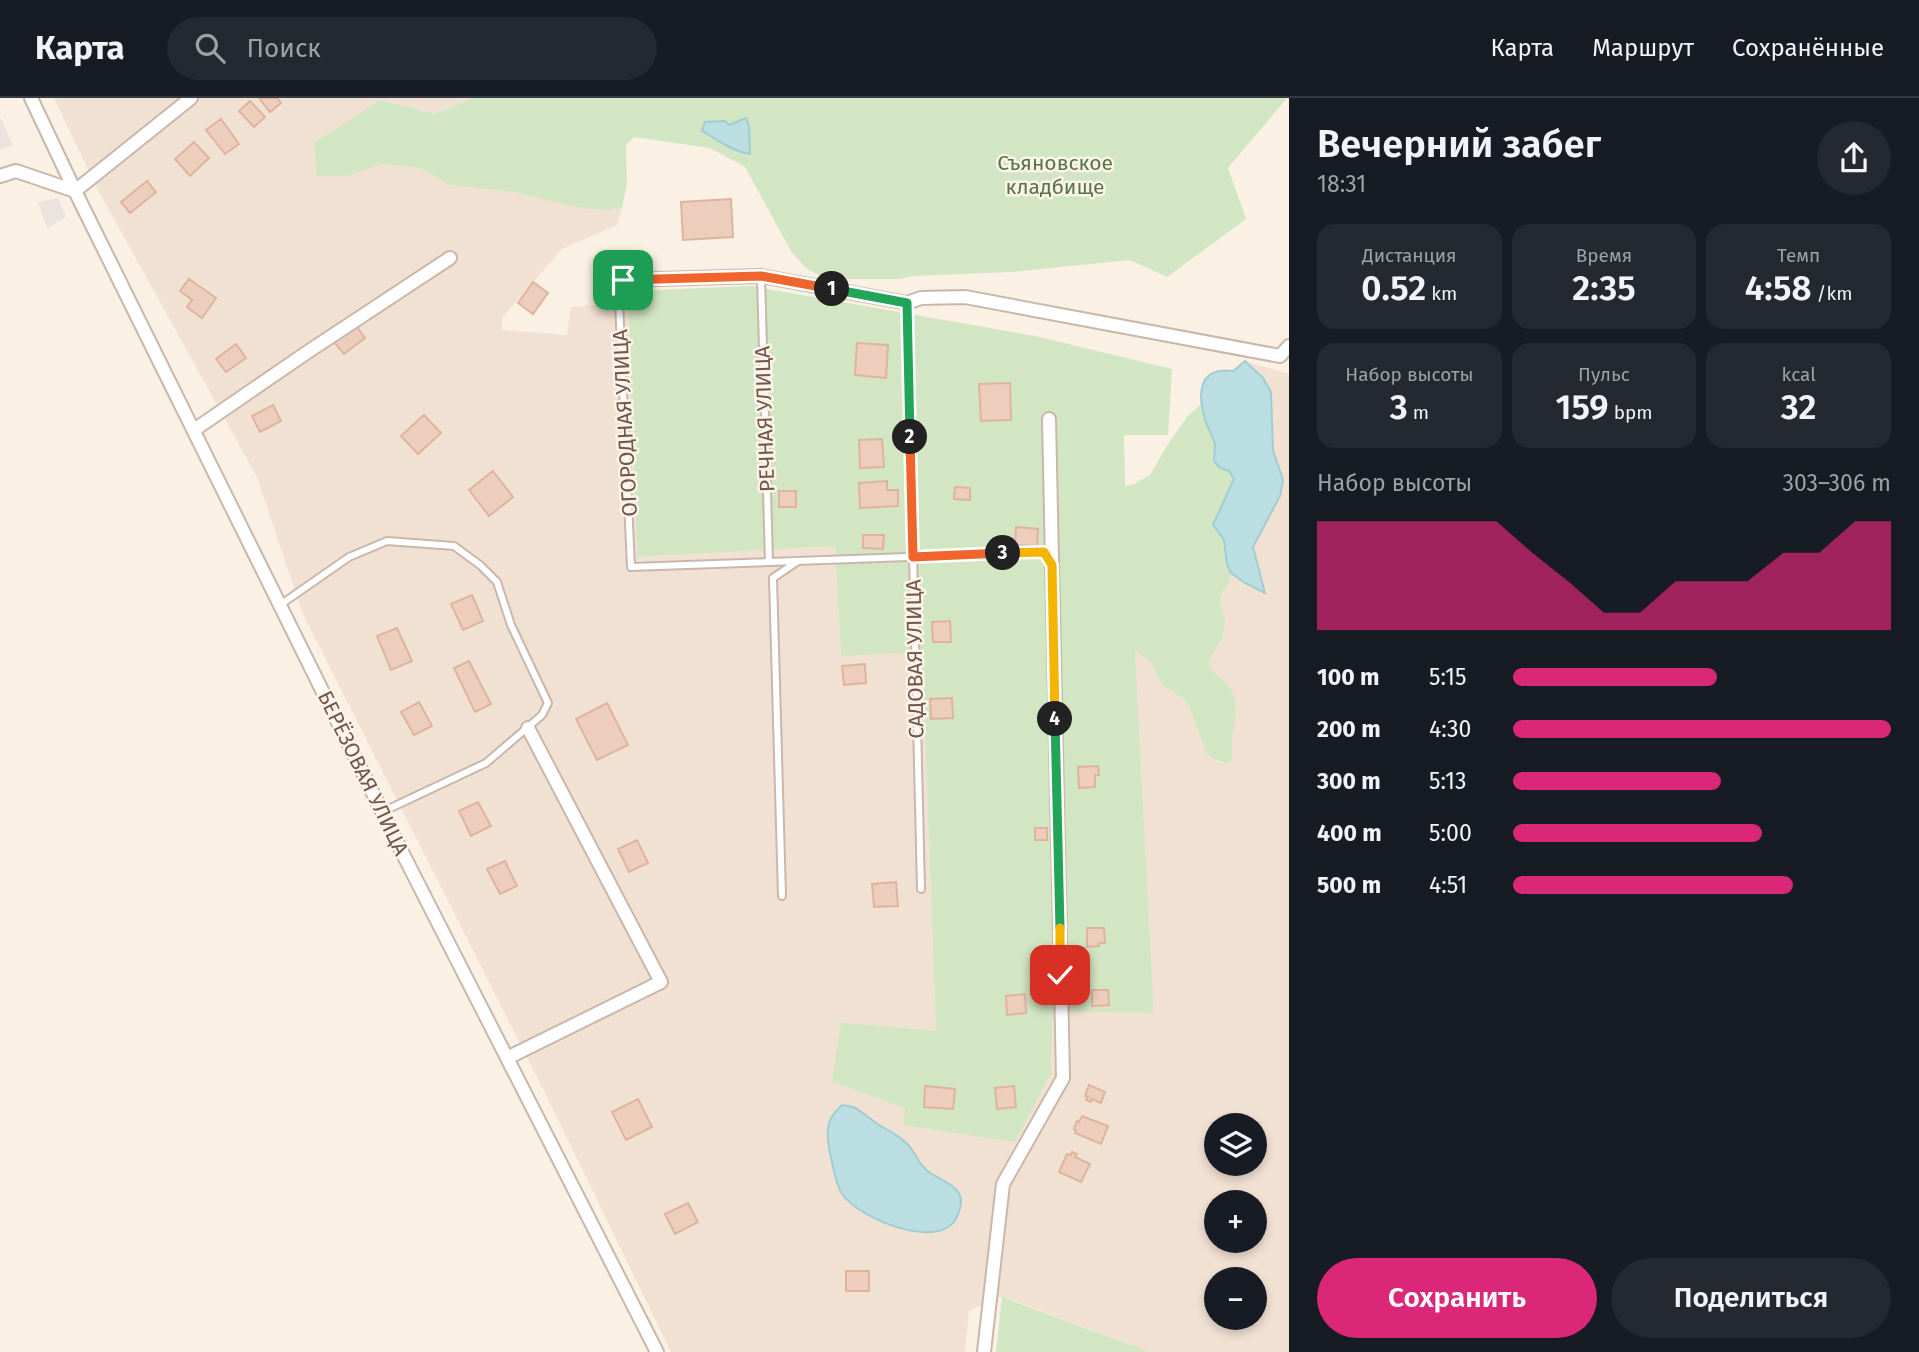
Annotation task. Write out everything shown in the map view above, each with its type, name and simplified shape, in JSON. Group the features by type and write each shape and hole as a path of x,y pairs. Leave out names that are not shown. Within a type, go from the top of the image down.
{"street":[{"name":"БЕРЁЗОВАЯ УЛИЦА","path":"31,98 382,812 657,1352"},
{"path":"0,176 16,171 75,191 191,98"},
{"path":"194,430 450,258"},
{"path":"623,280 761,276 907,303 921,298 965,297 1280,356 1289,346"},
{"path":"984,1352 1003,1184 1063,1078 1049,419"},
{"path":"507,1058 662,982 528,728"}],"lane":[{"name":"РЕЧНАЯ УЛИЦА","path":"761,276 769,562"},
{"name":"ОГОРОДНАЯ УЛИЦА","path":"623,280 619,302 631,567 769,562"},
{"name":"САДОВАЯ УЛИЦА","path":"907,303 921,889"},
{"path":"280,605 349,557 387,541 454,546 480,565 497,582 511,625 548,703 542,715 486,763 382,812"},
{"path":"769,562 1044,552 1052,565"},
{"path":"782,896 773,579 798,561"}],"shaded area":[{"path":"54,98 473,98 435,114 380,100 347,176 382,164 420,168 450,185 512,192 611,210 622,208 617,225 562,249 502,318 502,330 567,335 571,307 628,302 637,557 835,546 841,655 922,652 936,1031 842,1022 833,1082 905,1108 903,1125 1051,1073 1053,1011 1154,1012 1135,651 1151,662 1164,686 1184,699 1203,745 1219,762 1227,764 1233,760 1228,685 1208,666 1223,637 1221,595 1230,581 1231,573 1264,592 1253,547 1280,496 1281,472 1273,450 1272,417 1263,378 1245,361 1289,374 1289,1352 1150,1352 1002,1296 969,1311 965,1352 671,1352 547,1097 302,612 257,477 99,192"},
{"path":"0,117 13,145 0,150"},
{"path":"58,198 66,217 47,228 38,202"}],"green space":[{"name":"Съяновское кладбище","path":"473,98 1287,98 1228,168 1246,219 1167,277 1130,260 1011,272 912,276 900,279 826,279 806,268 791,251 745,167 710,148 634,137 626,145 627,184 622,208 610,210 588,209 512,192 450,185 420,168 382,164 347,176 317,176 314,143 380,100 435,114"},
{"path":"751,286 1035,336 1172,369 1168,435 1124,435 1125,486 1150,475 1187,417 1201,404 1215,445 1214,461 1220,468 1229,471 1234,479 1216,516 1231,573 1230,581 1221,595 1220,604 1225,620 1223,637 1210,658 1209,666 1229,686 1234,699 1236,708 1233,760 1227,764 1212,758 1206,752 1189,706 1184,699 1164,686 1151,662 1135,651 1154,1013 1053,1011 1051,1073 1015,1142 903,1125 905,1108 832,1082 841,1022 936,1031 922,652 841,656 835,546 637,557 628,302 633,291"},
{"path":"1002,1296 1015,1302 1150,1352 996,1352"}],"water":[{"path":"746,118 750,154 731,148 702,131 705,122 725,121 729,125"},
{"path":"1245,361 1263,378 1271,392 1273,450 1283,480 1280,496 1253,547 1265,593 1231,573 1224,540 1213,525 1234,479 1229,471 1220,468 1214,461 1215,445 1201,400 1203,383 1207,377 1213,373 1233,371"},
{"path":"842,1105 853,1107 899,1137 926,1169 956,1190 961,1199 960,1207 950,1226 937,1231 920,1232 902,1228 865,1213 842,1194 834,1174 828,1133 832,1116"}],"building":[{"path":"259,98 277,98 281,103 270,112"},
{"path":"250,101 265,117 254,127 239,111"},
{"path":"221,119 239,144 225,154 206,130"},
{"path":"194,142 209,158 190,176 175,159"},
{"path":"147,181 156,192 130,213 121,202"},
{"path":"731,199 733,237 683,240 681,202"},
{"path":"189,279 216,298 202,318 187,307 192,300 180,291"},
{"path":"533,282 548,293 533,314 518,303"},
{"path":"354,323 365,338 344,354 332,340"},
{"path":"857,343 888,345 886,378 855,375"},
{"path":"236,344 246,358 226,372 216,359"},
{"path":"1010,383 1011,420 981,421 979,384"},
{"path":"273,405 281,421 260,432 252,416"},
{"path":"424,415 441,433 418,454 401,436"},
{"path":"882,439 884,467 860,468 859,440"},
{"path":"493,471 513,497 489,516 469,490"},
{"path":"887,481 887,490 898,490 898,506 860,508 859,483"},
{"path":"955,487 970,488 970,500 954,499"},
{"path":"779,491 796,491 796,507 779,507"},
{"path":"1016,527 1038,529 1037,546 1015,545"},
{"path":"863,535 884,535 883,549 863,548"},
{"path":"472,595 483,621 463,630 451,604"},
{"path":"950,621 951,642 933,642 932,622"},
{"path":"397,628 412,661 391,670 377,636"},
{"path":"469,661 491,704 475,712 454,668"},
{"path":"865,664 866,683 844,685 842,666"},
{"path":"952,698 953,718 931,719 930,699"},
{"path":"419,702 432,726 414,735 401,712"},
{"path":"607,703 628,745 597,760 576,719"},
{"path":"1098,766 1099,775 1095,775 1095,787 1079,788 1078,767"},
{"path":"478,802 491,826 471,836 459,811"},
{"path":"1035,828 1047,828 1047,840 1035,840"},
{"path":"637,840 648,863 629,872 618,849"},
{"path":"505,861 517,886 500,894 487,869"},
{"path":"896,882 898,906 874,907 872,884"},
{"path":"1087,928 1104,928 1105,943 1087,947"},
{"path":"1092,990 1108,990 1109,1005 1092,1006"},
{"path":"1025,994 1026,1013 1007,1015 1006,996"},
{"path":"1089,1085 1105,1092 1101,1103 1092,1099 1091,1102 1086,1100"},
{"path":"925,1086 955,1089 953,1109 924,1107"},
{"path":"1014,1086 1016,1107 997,1109 995,1088"},
{"path":"638,1099 652,1127 626,1140 612,1112"},
{"path":"1082,1116 1108,1126 1101,1144 1075,1133 1077,1121 1079,1122"},
{"path":"1072,1152 1077,1154 1075,1157 1090,1164 1081,1182 1059,1172 1067,1154 1071,1155"},
{"path":"688,1203 698,1222 675,1234 665,1214"},
{"path":"846,1271 869,1271 869,1291 846,1291"}],"route":[{"path":"623,280 761,276 907,303 913,557 1044,552 1052,565 1060,975"}]}
